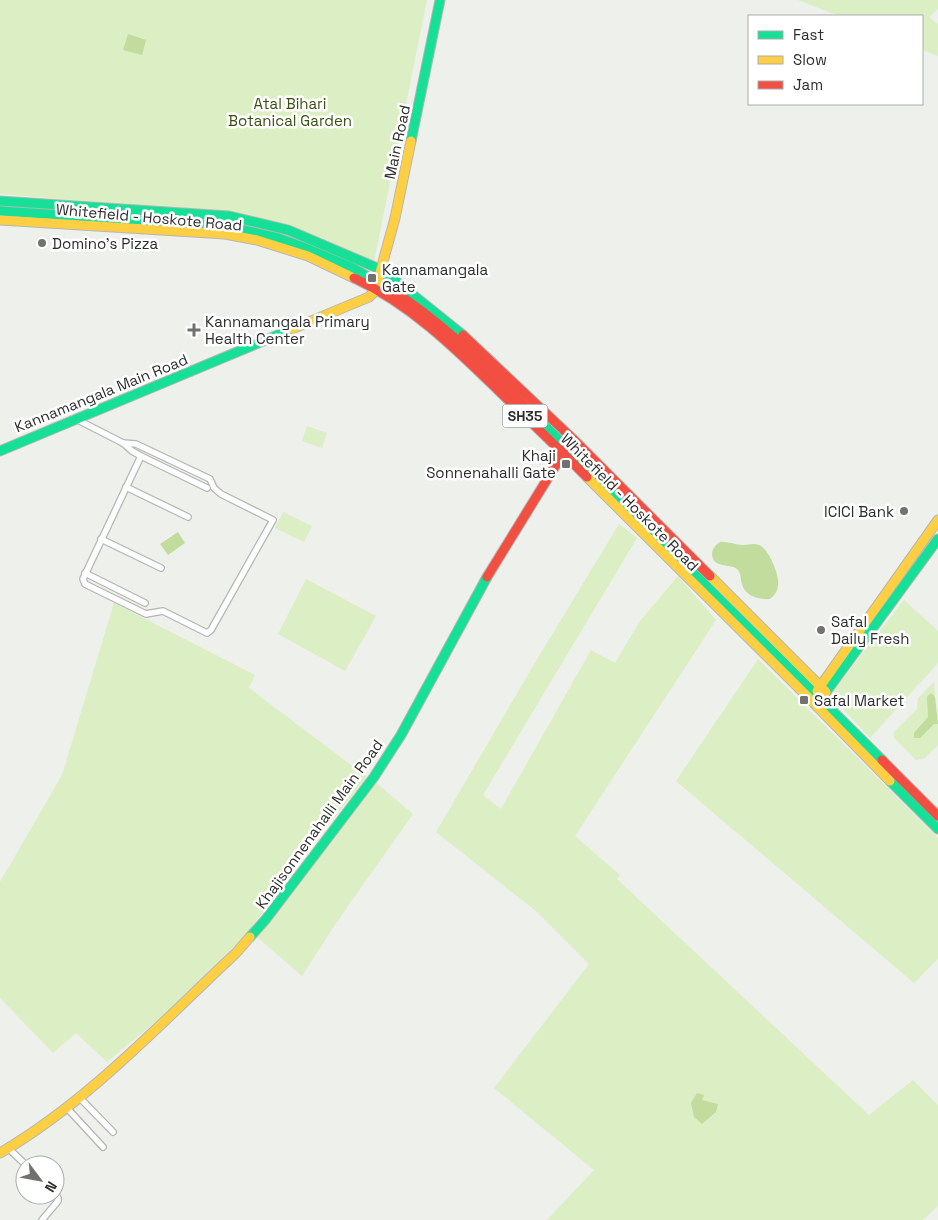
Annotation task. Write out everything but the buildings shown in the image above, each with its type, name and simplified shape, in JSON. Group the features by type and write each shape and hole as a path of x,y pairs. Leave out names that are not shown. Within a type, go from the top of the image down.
{"street":[{"name":"Main Road","path":"377,285 395,218 440,0"},
{"path":"0,201 229,216 288,230 382,270 459,331 574,439 818,696 938,539"},
{"name":"Whitefield - Hoskote Road","path":"0,212 227,226 258,232 310,248 377,285 448,342 565,450 745,636 818,696 938,816"},
{"name":"Whitefield - Hoskote Road","path":"0,220 225,234 257,240 308,256 377,285"},
{"name":"Kannamangala Main Road","path":"0,451 351,305 369,297 377,285"},
{"path":"76,419 123,443 141,456 207,488"},
{"name":"Khajisonnenahalli Main Road","path":"0,1153 80,1098 236,952 266,920 374,777 401,735 487,578 565,450 574,439"},
{"path":"123,443 136,444 210,479 214,488 221,494 273,520 211,630 207,633 162,611 146,614 85,584 83,579 84,573 141,456"},
{"path":"126,487 188,518"},
{"path":"852,650 938,520"},
{"path":"101,539 161,568"},
{"path":"84,573 145,604"},
{"name":"Whitefield - Hoskote Road","path":"818,696 876,768 938,828"},
{"path":"80,1098 113,1132"},
{"path":"67,1108 103,1147"},
{"path":"8,1148 15,1155"},
{"path":"42,1220 55,1205"}],"green space":[{"name":"Atal Bihari Botanical Garden","path":"0,0 427,0 374,262 231,213 0,194"},
{"path":"798,0 938,0 938,9 929,17 938,24 938,56 923,50 923,15 836,15"},
{"path":"307,426 327,433 322,448 302,441"},
{"path":"283,512 312,526 304,542 275,528"},
{"path":"619,524 637,538 483,795 501,809 591,650 615,663 640,621 678,576 716,620 575,836 620,875 617,879 869,1115 913,1080 938,1105 938,1206 923,1220 547,1220 594,1170 494,1088 589,964 536,911 436,832"},
{"path":"306,579 376,616 345,671 278,634"},
{"path":"904,600 938,631 938,663 870,738 830,695"},
{"path":"114,603 255,675 249,688 367,777 321,834 244,937 161,1017 107,1062 76,1033 53,1053 0,998 0,882 62,775"},
{"path":"758,659 938,838 938,959 914,983 676,781"},
{"path":"934,682 936,712 938,715 938,745 925,758 916,760 894,738 894,732 917,709 918,698"},
{"path":"375,782 413,814 336,923 302,976 257,937"}],"shaded area":[{"path":"128,34 146,40 142,55 123,50"},
{"path":"178,532 185,543 168,555 160,544"},
{"path":"720,542 740,545 755,544 763,547 773,563 778,582 778,588 770,599 761,599 746,592 737,569 719,564 713,559 712,555 715,546"},
{"path":"931,693 935,697 938,724 934,724 920,738 914,738 914,733 928,717 927,697"},
{"path":"697,1093 704,1095 702,1100 718,1104 716,1112 702,1124 694,1117 691,1103"}],"traffic: fast":[{"path":"411,141 440,0"},
{"path":"0,201 229,216 288,230 382,270 463,335"},
{"path":"0,211 227,226 278,238 303,247 351,267 391,290"},
{"path":"0,451 292,329"},
{"path":"531,412 882,760"},
{"path":"823,696 938,539"},
{"path":"250,937 266,919 374,777 401,735 487,577"},
{"path":"890,781 938,829"}],"traffic: slow":[{"path":"292,329 369,297 375,291 395,218 411,141"},
{"path":"0,220 225,234 257,240 308,256 354,278"},
{"path":"587,477 890,781"},
{"path":"817,691 938,520"},
{"path":"710,576 826,692"},
{"path":"0,1153 32,1133 94,1086 236,953 250,937"}],"traffic: jam":[{"path":"354,278 394,300 448,342 587,477"},
{"path":"391,290 447,331 531,412"},
{"path":"463,335 573,439 710,576"},
{"path":"487,577 567,447"},
{"path":"882,760 938,816"}],"place":[{"name":"Domino's Pizza","path":"42,243"},
{"name":"Kannamangala Gate","path":"372,278"},
{"name":"Kannamangala Primary Health Center","path":"194,330"},
{"name":"Khaji Sonnenahalli Gate","path":"566,464"},
{"name":"ICICI Bank","path":"904,511"},
{"name":"Safal Daily Fresh","path":"821,630"},
{"name":"Safal Market","path":"804,700"}]}
